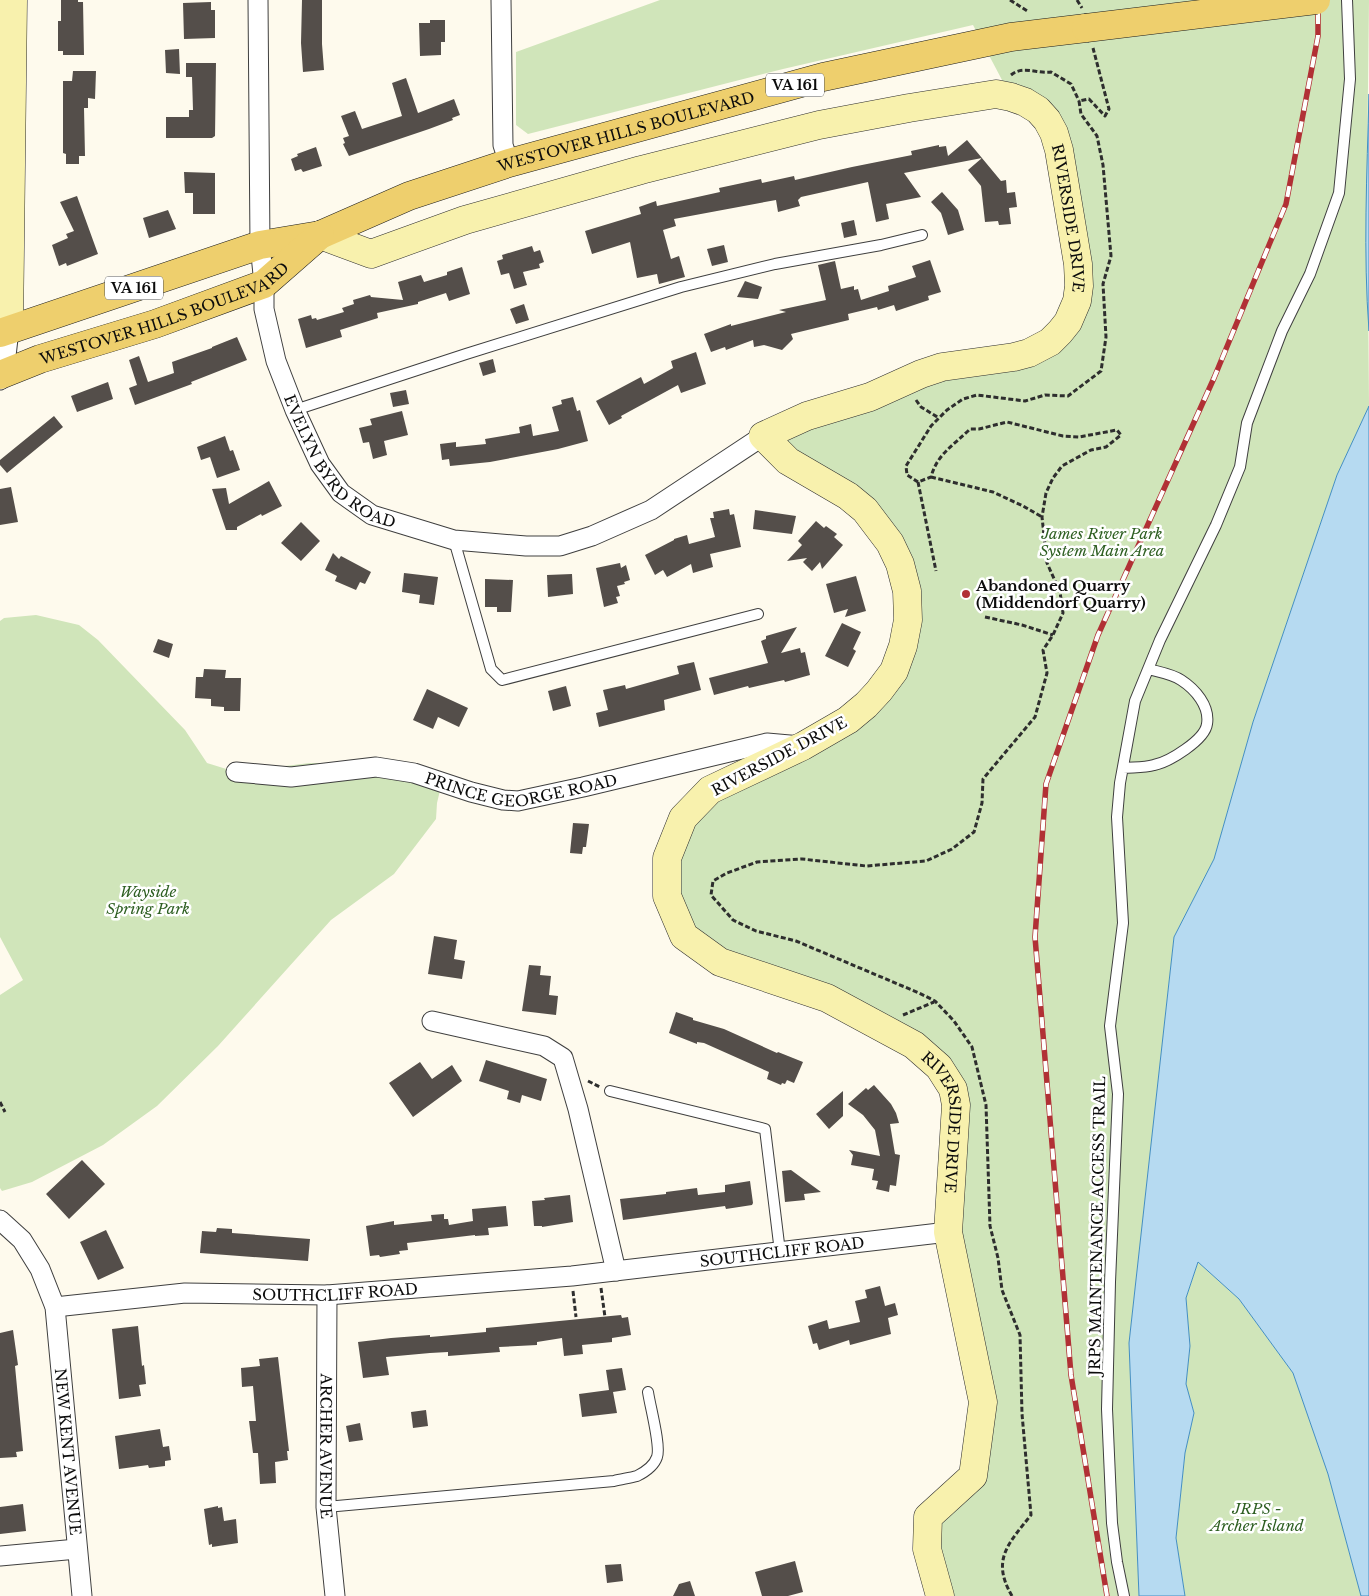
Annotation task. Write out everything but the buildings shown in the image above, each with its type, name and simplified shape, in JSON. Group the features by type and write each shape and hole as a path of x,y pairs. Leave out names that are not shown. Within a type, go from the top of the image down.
{"main road":[{"name":"VA 161","path":"1087,28 1316,0"},
{"name":"WESTOVER HILLS BOULEVARD","path":"4,331 260,245 320,235 410,196 509,163 823,77 1011,37 1087,28"},
{"name":"WESTOVER HILLS BOULEVARD","path":"1,376 40,359 155,324 264,284 320,235"}],"street":[{"path":"1,376 4,331 5,227 13,0"},
{"name":"EVELYN BYRD ROAD","path":"258,0 260,245 264,284 264,309 274,352 295,410 320,464 341,493 372,515 454,540 526,546 560,546 592,536 651,510 763,436"},
{"path":"502,0 503,145 509,163"},
{"name":"WESTOVER HILLS BOULEVARD","path":"320,235 371,254 465,220 641,170 820,126 909,108 1003,95"},
{"name":"RIVERSIDE DRIVE","path":"940,1596 927,1549 928,1517 973,1476 983,1402 948,1232 956,1105 953,1089 939,1067 914,1045 827,998 720,962 684,936 667,896 667,858 683,818 710,790 803,746 836,727 866,705 879,692 894,671 903,646 908,620 907,591 900,564 890,543 865,510 848,496 788,461 763,436 807,416 870,397 901,382 942,367 1014,357 1029,353 1050,342 1060,332 1072,313 1079,286 1078,264 1054,133 1047,120 1038,110 1025,102 1003,95"},
{"name":"PRINCE GEORGE ROAD","path":"236,772 291,777 376,767 414,773 471,792 503,800 518,801 767,743 803,746"},
{"path":"432,1021 544,1046 563,1058 578,1109 616,1271"},
{"name":"NEW KENT AVENUE","path":"0,1220 22,1240 40,1269 54,1306 82,1596"},
{"name":"SOUTHCLIFF ROAD","path":"54,1306 185,1294 327,1295 616,1271 948,1232"},
{"name":"ARCHER AVENUE","path":"327,1295 326,1507 336,1596"},
{"path":"0,1556 77,1549"}],"lane":[{"name":"JRPS MAINTENANCE ACCESS TRAIL","path":"1124,1596 1112,1523 1107,1409 1118,1094 1110,1026 1123,923 1117,817 1123,768 1135,701 1160,640 1216,525 1240,467 1247,423 1282,331 1310,274 1339,193 1350,79 1347,0"},
{"path":"295,410 681,287 775,264 881,245 922,235"},
{"path":"454,540 492,668 502,680 758,614"},
{"path":"1123,768 1154,765 1176,756 1193,744 1207,726 1207,712 1195,690 1179,678 1148,668"},
{"path":"610,1091 765,1129 780,1252"},
{"path":"326,1507 614,1481 636,1476 646,1471 653,1464 657,1456 658,1446 648,1392"}],"path":[{"path":"1010,0 1031,13"},
{"path":"1077,0 1087,28 1109,109 1105,116 1089,99 1079,101"},
{"path":"936,571 918,482 907,475 906,466 932,426 963,399 976,395 1025,401 1045,395 1068,396 1101,371 1106,337 1103,284 1111,256 1104,165 1097,136 1081,114 1079,101 1071,84 1058,75 1051,72 1041,73 1030,70 1017,70 1007,78 1003,95"},
{"path":"901,382 920,406 939,418"},
{"path":"711,895 713,881 726,873 757,862 802,859 866,866 926,861 952,849 974,832 982,803 983,779 1035,718 1047,673 1043,650 1063,612 1060,592 1047,562 1042,517 1046,493 1053,478 1062,466 1091,450 1106,446 1121,435 1117,430 1079,437 1063,436 1007,422 979,429 970,429 949,446 934,467 931,477"},
{"path":"918,482 931,477 993,492 1042,517"},
{"path":"985,617 1053,634"},
{"path":"882,1028 901,1016 935,1001"},
{"path":"0,1102 5,1112"},
{"path":"601,1289 605,1317"},
{"path":"573,1292 576,1317"}],"green space":[{"name":"James River Park System Main Area","path":"660,0 1369,0 1367,171 1369,406 1337,475 1253,722 1214,859 1174,937 1129,1343 1139,1596 940,1596 928,1517 973,1476 983,1402 948,1232 956,1105 914,1045 720,962 667,896 683,818 831,731 903,646 890,543 763,436 1014,357 1068,322 1059,150 1011,97 973,25 783,69 528,134 516,125 516,52"},
{"name":"Wayside Spring Park","path":"36,615 79,625 98,640 185,730 207,763 236,772 310,763 336,763 442,782 437,803 436,819 394,874 331,920 218,1046 157,1106 103,1145 32,1182 2,1191 0,1188 0,995 23,980 0,937 0,621 4,618"},
{"name":"JRPS - Archer Island","path":"1198,1262 1239,1299 1293,1373 1328,1474 1361,1596 1185,1596 1176,1538 1185,1453 1194,1413 1186,1384 1190,1346 1186,1298"}],"water":[{"path":"1369,94 1369,331 1366,243"},
{"path":"1369,406 1369,1596 1361,1596 1328,1474 1293,1373 1239,1299 1198,1262 1186,1298 1190,1346 1186,1384 1194,1413 1185,1453 1176,1538 1185,1596 1139,1596 1129,1343 1174,937 1214,859 1253,722 1337,475"}],"railway":[{"path":"1107,1596 1071,1375 1035,937 1046,784 1098,635 1214,378 1286,204 1318,36 1318,0"}],"place":[{"name":"Abandoned Quarry (Middendorf Quarry)","path":"966,594"}]}
